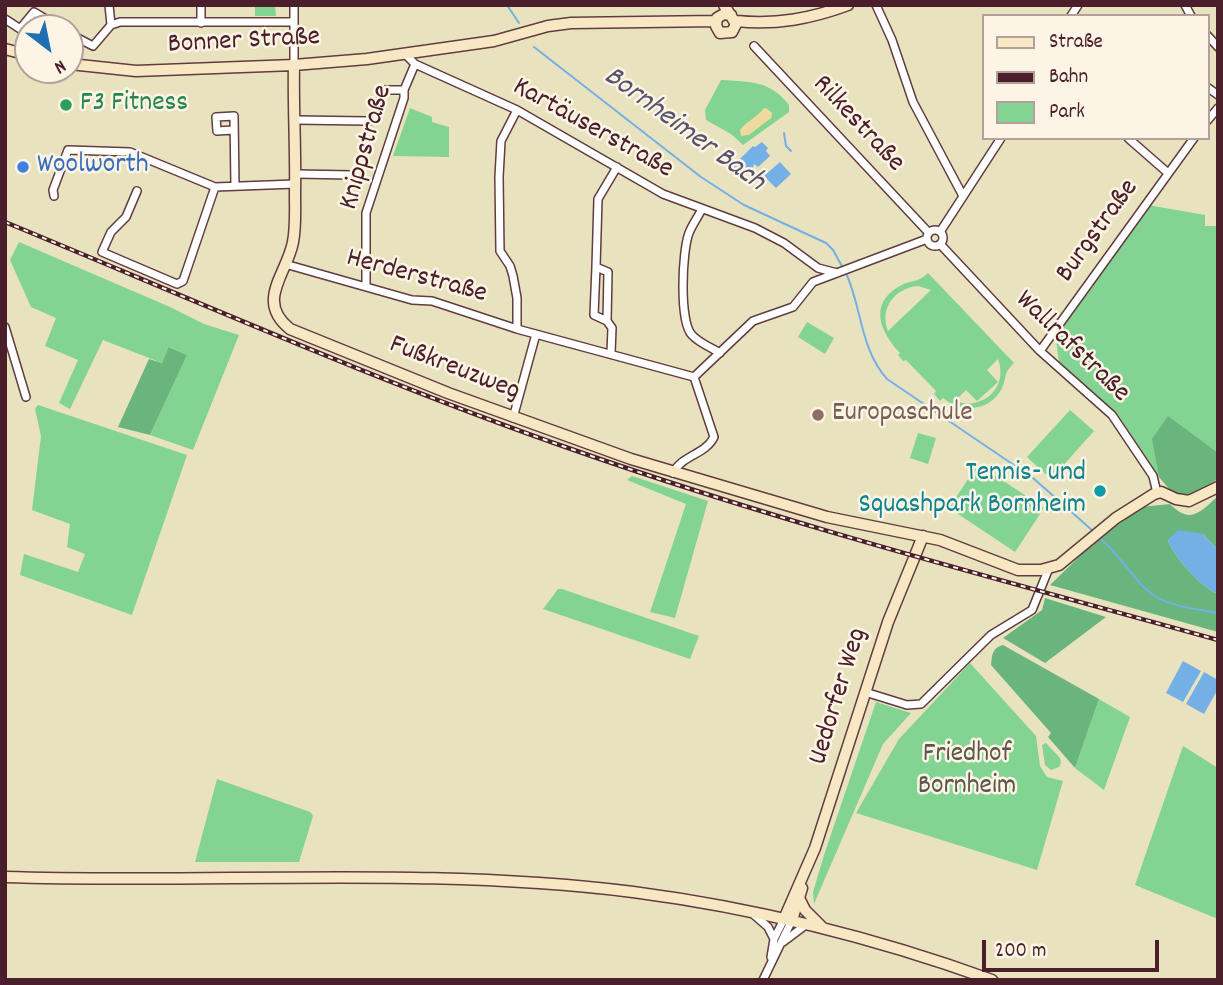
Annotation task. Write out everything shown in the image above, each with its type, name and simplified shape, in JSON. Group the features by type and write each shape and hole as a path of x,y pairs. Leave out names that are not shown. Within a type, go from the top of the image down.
{"street":[{"path":"109,5 111,25"},
{"path":"201,5 201,23"},
{"path":"294,5 294,65"},
{"name":"Bonner Straße","path":"85,64 136,71 294,65 405,54 494,41 548,26 571,23 698,23 725,17 744,27 801,20 848,5"},
{"path":"876,5 892,40 914,102 963,196"},
{"path":"84,41 93,46 111,25 120,22 294,22"},
{"name":"Rilkestraße","path":"754,46 928,236"},
{"name":"Kartäuserstraße","path":"405,54 415,64 517,110 663,194 755,228 784,243 818,268 838,273"},
{"name":"Knippstraße","path":"366,286 366,213 404,98 404,90 415,64"},
{"name":"Fußkreuzweg","path":"294,65 296,120 293,243 273,294 274,305 281,321 290,329 513,418 673,473 827,517 960,546 1009,568 1029,571 1049,568"},
{"path":"296,120 373,120 384,90 404,90"},
{"path":"517,110 501,141 499,177 500,251 513,276 517,298 517,329"},
{"path":"233,130 236,186"},
{"path":"940,232 1000,140"},
{"path":"1130,140 1168,173"},
{"name":"Burgstraße","path":"1040,351 1193,140"},
{"path":"54,196 52,190 68,150 130,152 215,187 352,175"},
{"path":"611,353 612,328 607,321 594,315 598,199 617,167"},
{"path":"137,191 126,217 111,232 102,252 177,284 183,281 215,187"},
{"path":"702,209 689,230 686,243 686,324 692,335 720,353"},
{"path":"808,285 928,236 933,230 940,232 943,238 940,244 932,245 928,236"},
{"name":"Wallrafstraße","path":"940,244 1040,351 1112,415 1153,476 1157,493"},
{"name":"Herderstraße","path":"285,264 412,300 432,301 517,329 694,377"},
{"path":"596,267 608,272 607,321"},
{"path":"673,473 681,461 704,450 714,437 694,377 759,318 793,307 818,268"},
{"path":"5,327 7,341 26,397"},
{"path":"513,418 536,334"},
{"path":"865,692 907,705 921,704 991,635 1032,610 1049,568 1072,556 1131,507 1157,493 1189,501 1218,487"},
{"name":"Uedorfer Weg","path":"763,980 830,807 888,622 923,536"},
{"path":"5,877 332,877 505,882 632,892 769,915 932,958 992,980"},
{"path":"769,915 797,898 822,928"},
{"path":"752,913 768,927 777,942 807,925"}],"green space":[{"path":"255,5 275,5 276,16 255,16"},
{"path":"721,80 759,84 774,91 789,105 789,112 743,145 731,134 706,120 705,110","holes":["766,108 772,113 771,118 750,132 740,130"]},
{"path":"410,108 432,117 432,122 449,127 449,157 393,156"},
{"path":"1148,205 1205,215 1205,226 1216,226 1218,479 1173,493 1159,477 1118,415 1059,363 1056,339 1094,278"},
{"path":"19,242 204,324 239,335 193,450 150,435 187,355 170,347 162,363 103,340 70,409 59,403 78,360 45,346 56,318 31,307 10,260"},
{"path":"928,273 1014,363 1002,388 991,402 976,408 967,408 943,398 940,401 934,394 936,391 906,360 903,361 887,337 880,311 883,302 898,287","holes":["918,286 931,290 888,331 887,307 896,295","998,359 1000,379 991,395 975,403 955,401 966,390 977,401 998,382 987,370"]},
{"path":"807,322 834,338 825,354 798,337"},
{"path":"169,347 187,355 150,435 118,427 149,359 162,363"},
{"path":"38,405 187,455 132,615 20,575 24,554 78,572 85,554 67,547 70,524 32,510 41,436 35,409"},
{"path":"1070,410 1094,431 1051,479 1027,457"},
{"path":"1168,416 1218,453 1218,479 1193,495 1173,493 1159,477 1152,439"},
{"path":"918,433 936,438 928,464 910,458"},
{"path":"978,464 1044,508 1015,552 949,508"},
{"path":"632,476 708,501 675,618 650,612 686,504 627,480"},
{"path":"1218,496 1218,550 1203,534 1168,540 1189,571 1218,594 1218,632 1050,585 1090,546 1141,507 1170,504 1190,515 1200,511"},
{"path":"558,589 699,636 690,659 543,609"},
{"path":"1045,598 1106,617 1045,663 1003,638 1042,610"},
{"path":"1003,645 1099,699 1075,768 1048,737 1051,733 991,665 995,650"},
{"name":"Friedhof Bornheim","path":"970,663 1036,736 1040,766 1047,777 1063,781 1037,870 856,813 899,739"},
{"path":"1099,699 1130,717 1104,790 1075,768"},
{"path":"876,702 911,713 883,744 814,904 813,892 825,852"},
{"path":"1046,743 1060,758 1061,763 1059,767 1051,770 1045,765 1042,745"},
{"path":"1183,746 1218,768 1218,919 1135,885"},
{"path":"217,779 310,812 313,816 299,862 195,862"}],"sand":[{"path":"764,108 772,113 771,118 749,135 741,136 742,127"}],"water":[{"path":"762,142 768,148 766,151 770,156 758,167 754,164 751,174 746,174 745,178 737,177 733,171 735,164 753,146"},
{"path":"780,162 791,174 776,188 764,176"},
{"path":"1178,530 1203,534 1218,550 1218,594 1196,578 1171,547 1168,540"},
{"path":"1183,661 1201,671 1183,702 1166,693"},
{"path":"1204,672 1218,680 1218,689 1204,714 1186,704"}],"waterway":[{"path":"507,5 519,23"},
{"name":"Bornheimer Bach","path":"534,47 701,177 744,205 826,243 843,268"},
{"path":"784,133 786,146 791,151"},
{"name":"Bornheimer Bach","path":"846,273 871,355 887,379 1033,478 1093,531"},
{"name":"Bornheimer Bach","path":"1102,540 1155,596 1177,605 1218,613"}],"railway":[{"path":"5,222 359,369 574,450 814,527 1218,640"}],"place":[{"name":"F3 Fitness","path":"66,105"},
{"name":"Woolworth","path":"23,167"},
{"name":"Europaschule","path":"818,415"},
{"name":"Tennis- und Squashpark Bornheim","path":"1100,491"}]}
